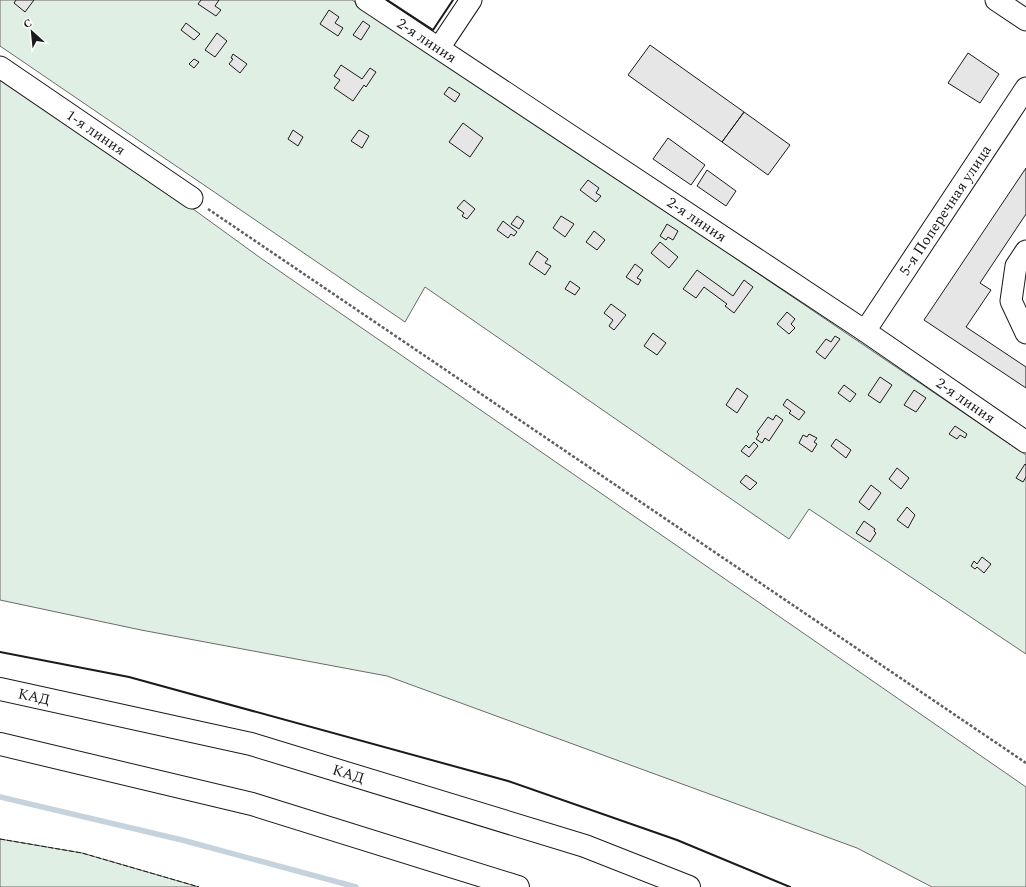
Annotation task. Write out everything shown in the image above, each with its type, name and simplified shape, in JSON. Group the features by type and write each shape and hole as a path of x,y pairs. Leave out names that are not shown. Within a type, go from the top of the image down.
{"highway":[{"name":"КАД","path":"0,689 251,744 585,846 689,887"},
{"path":"0,744 252,804 518,887"}],"street":[{"name":"2-я линия","path":"366,0 865,331 1026,442"},
{"path":"439,48 471,0"},
{"path":"996,0 1026,20"},
{"name":"1-я линия","path":"0,66 192,198"},
{"name":"5-я Поперечная улица","path":"865,331 1026,88"},
{"path":"1026,251 1016,266 1011,301 1026,333"}],"path":[{"path":"192,198 1026,763"}],"green space":[{"path":"0,0 352,0 1026,455 1026,654 809,509 789,539 425,287 405,322 0,46"},
{"path":"0,80 182,201 262,259 1026,787 1026,887 932,887 857,848 387,676 141,630 0,600"},
{"path":"0,839 82,853 199,887 0,887"}],"building":[{"path":"16,0 34,0 25,12 14,3"},
{"path":"201,0 219,0 215,6 221,10 216,16 198,4"},
{"path":"329,10 339,17 335,23 343,28 338,36 320,24"},
{"path":"363,21 370,26 361,40 353,35"},
{"path":"186,23 200,34 194,40 181,30"},
{"path":"217,33 227,41 215,57 205,50"},
{"path":"650,45 744,112 722,142 628,75"},
{"path":"968,53 999,74 980,103 948,83"},
{"path":"233,54 247,64 240,73 229,64 233,59 231,58"},
{"path":"194,59 199,62 194,68 189,64"},
{"path":"341,65 362,79 370,68 376,72 366,87 364,85 353,101 334,88 340,80 334,76"},
{"path":"449,87 460,94 455,102 444,94"},
{"path":"744,112 790,145 768,175 722,142"},
{"path":"463,123 483,138 470,157 449,142"},
{"path":"293,130 303,137 298,146 288,139"},
{"path":"359,130 369,136 362,148 351,141"},
{"path":"668,138 705,165 691,185 653,159"},
{"path":"1026,168 1026,214 980,283 991,290 966,327 1026,367 1026,388 924,320"},
{"path":"707,170 736,191 726,206 697,186"},
{"path":"588,180 599,188 596,193 601,196 596,202 580,190"},
{"path":"464,200 475,209 467,219 462,216 464,213 457,208"},
{"path":"517,216 524,221 519,229 511,224"},
{"path":"561,216 574,224 565,237 553,228"},
{"path":"503,221 517,232 514,236 511,234 508,238 497,230"},
{"path":"667,224 678,231 673,240 668,237 666,240 660,236"},
{"path":"594,231 605,240 597,250 586,242"},
{"path":"660,242 678,257 669,268 651,253"},
{"path":"537,251 548,259 545,263 551,266 545,275 529,264"},
{"path":"635,264 643,270 637,278 641,280 638,285 626,277"},
{"path":"697,270 733,296 744,280 753,287 734,313 725,306 727,304 704,287 696,298 683,289"},
{"path":"570,281 580,288 575,295 565,289"},
{"path":"611,304 626,315 614,330 609,326 613,320 604,313"},
{"path":"787,312 795,319 791,324 795,328 789,334 777,324"},
{"path":"653,333 666,343 657,355 644,346"},
{"path":"835,336 840,339 825,359 816,352 826,339 831,342"},
{"path":"880,377 892,385 880,403 868,395"},
{"path":"844,385 856,394 850,402 838,393"},
{"path":"737,388 748,396 737,413 726,405"},
{"path":"914,390 926,398 916,412 904,405"},
{"path":"787,399 805,412 799,420 789,413 791,411 783,405"},
{"path":"776,415 783,420 769,441 765,438 762,443 756,439 759,434 757,432 768,417 773,420"},
{"path":"955,426 967,434 965,438 960,435 957,439 949,434"},
{"path":"809,434 817,438 814,442 817,444 812,452 799,443 803,435 807,437"},
{"path":"836,439 851,450 846,458 831,446"},
{"path":"754,442 758,446 749,457 741,451 746,445 749,448"},
{"path":"1025,464 1026,477 1023,482 1016,478"},
{"path":"897,468 909,478 901,489 889,479"},
{"path":"746,475 757,483 750,490 740,482"},
{"path":"871,485 881,493 869,510 859,502"},
{"path":"907,507 915,515 908,528 897,520"},
{"path":"864,521 875,529 874,531 876,533 870,542 856,533"},
{"path":"982,557 991,564 984,573 977,567 975,569 971,566 974,561 977,564"}],"waterway":[{"path":"0,797 182,840 356,887"}],"fence":[{"path":"0,839 82,853 199,887"}],"wall":[{"path":"387,0 433,30 453,0"},
{"path":"0,652 129,677 508,781 677,840 790,887"}]}
